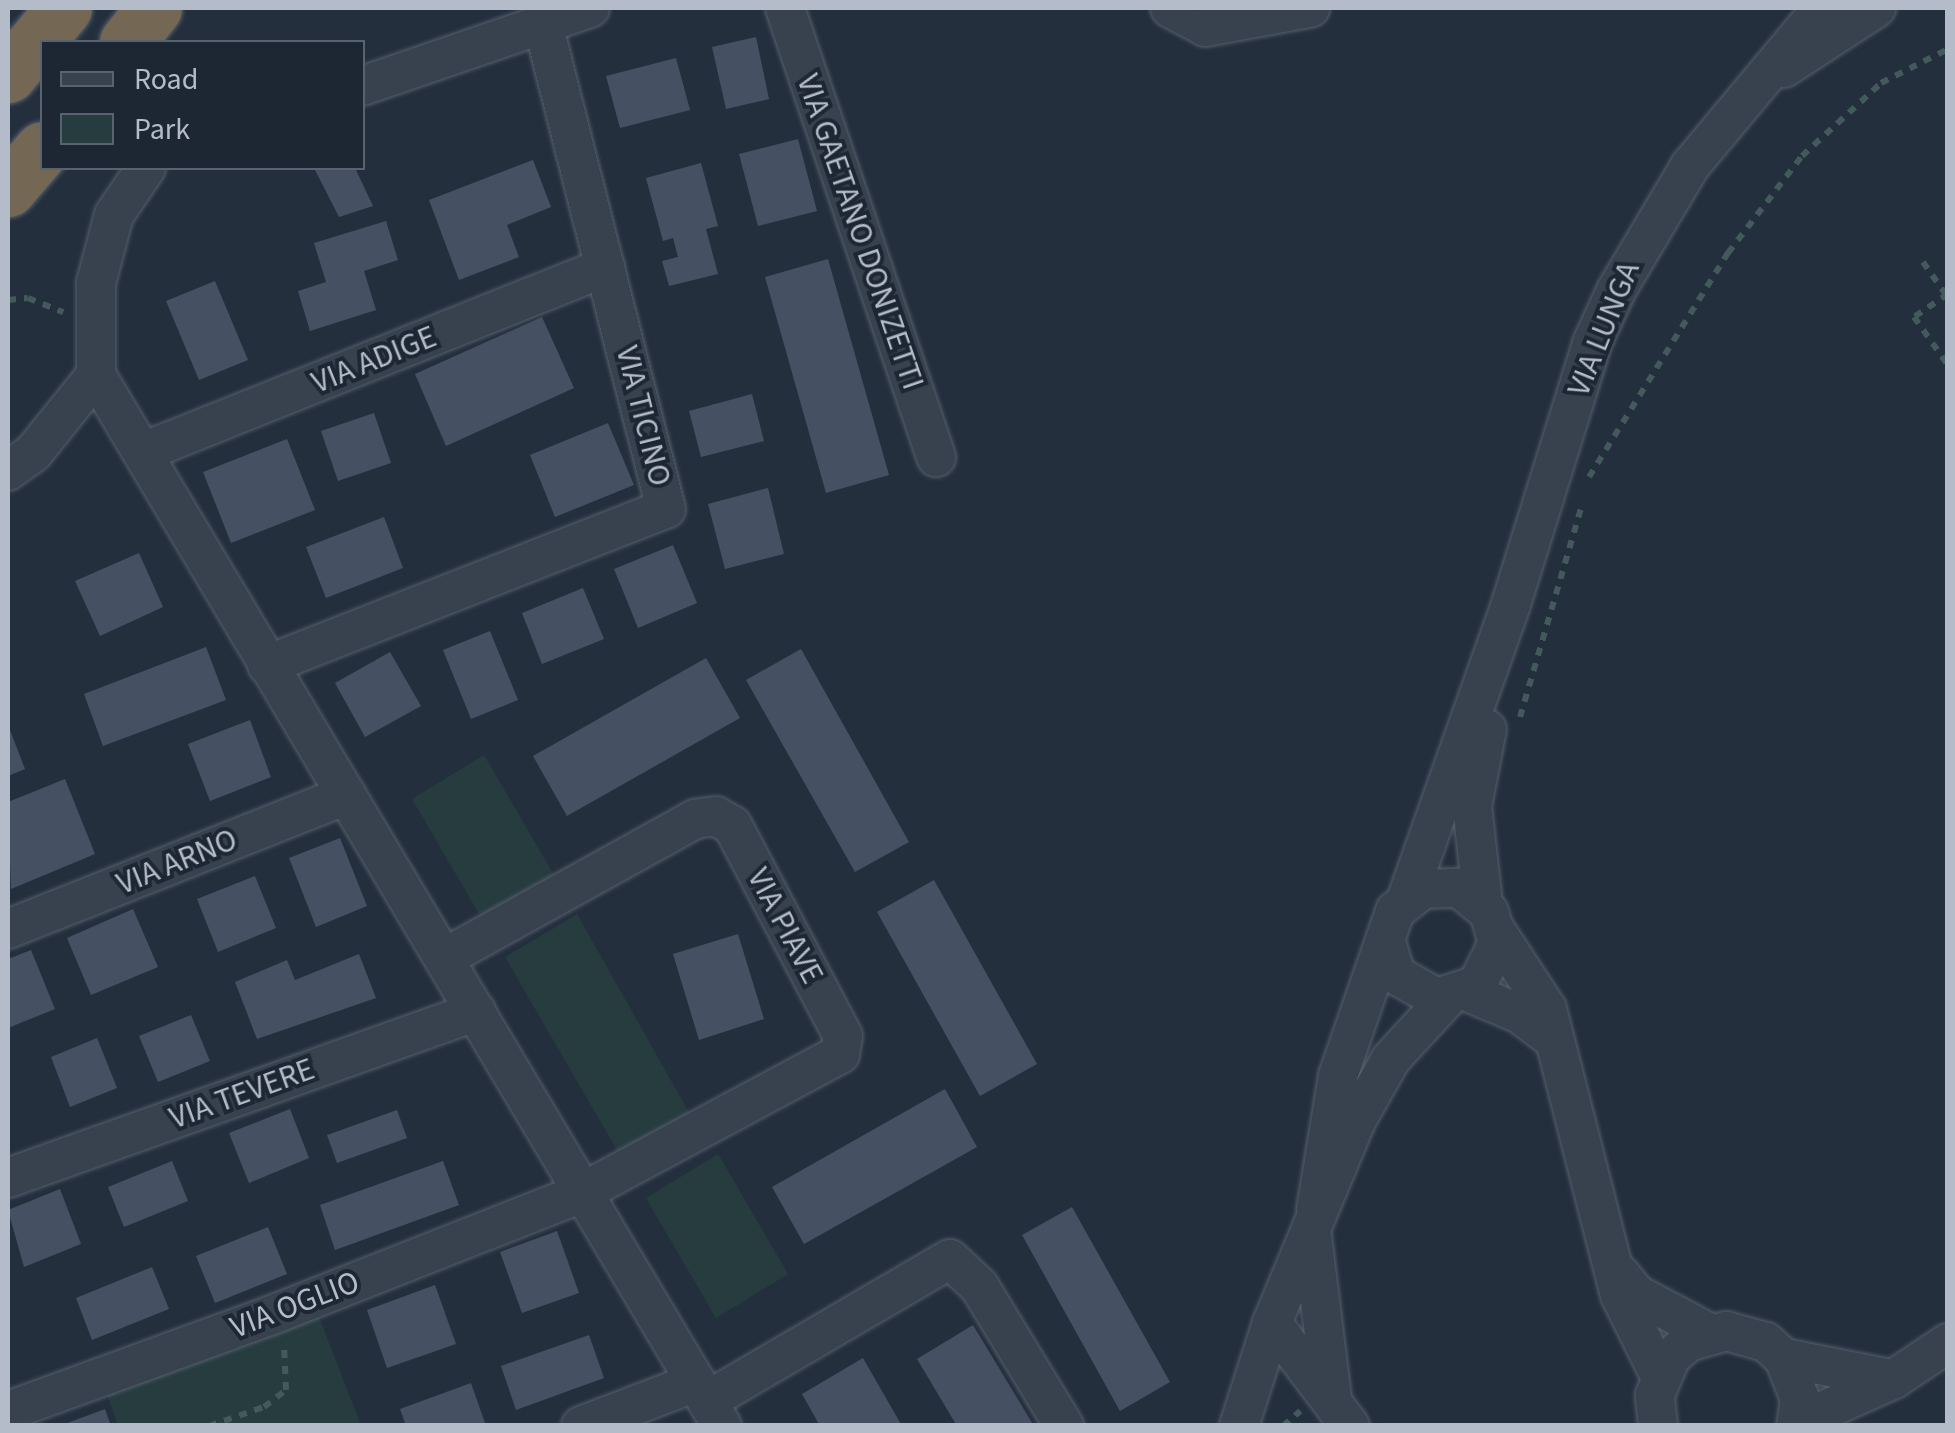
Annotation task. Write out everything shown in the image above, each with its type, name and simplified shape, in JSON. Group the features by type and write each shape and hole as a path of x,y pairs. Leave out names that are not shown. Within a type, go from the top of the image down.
{"highway":[{"path":"8,75 64,8"},
{"path":"73,40 100,8"},
{"path":"130,40 154,8"},
{"path":"8,116 40,78"},
{"path":"8,190 40,152"}],"street":[{"path":"365,85 590,8"},
{"name":"VIA GAETANO DONIZETTI","path":"785,8 936,457"},
{"path":"1170,8 1205,28 1310,8"},
{"name":"VIA LUNGA","path":"1406,898 1512,604 1593,341 1617,289 1680,180 1822,8"},
{"name":"VIA LUNGA","path":"1757,86 1876,8"},
{"name":"VIA TICINO","path":"267,665 666,509 544,24"},
{"path":"145,170 114,215 96,283 96,374 708,1403"},
{"name":"VIA ADIGE","path":"143,452 605,267"},
{"path":"8,471 32,453 96,374"},
{"name":"VIA LUNGA","path":"1490,917 1472,806 1512,604"},
{"name":"VIA ARNO","path":"8,929 346,796"},
{"name":"VIA PIAVE","path":"446,958 696,820 716,816 732,826 843,1036 840,1054 581,1193"},
{"path":"1332,1405 1314,1214 1338,1076 1385,940 1406,898 1440,886 1490,917 1547,1009 1620,1295 1660,1376"},
{"path":"1241,1420 1272,1323 1314,1214 1391,1059 1492,966 1490,917"},
{"path":"1385,940 1396,974 1409,988 1458,995 1520,1014 1552,1038"},
{"name":"VIA TEVERE","path":"8,1178 476,1011"},
{"name":"VIA OGLIO","path":"8,1411 272,1316 581,1193"},
{"path":"581,1426 708,1403 950,1258 979,1286 1064,1426"},
{"path":"1615,1269 1636,1294 1709,1333"},
{"path":"1272,1323 1332,1405"},
{"path":"1658,1426 1660,1376 1671,1356 1709,1333 1743,1332 1784,1358 1819,1370 1894,1379"},
{"path":"1784,1358 1797,1388 1797,1424 1894,1379 1948,1344"},
{"path":"1241,1420 1285,1387 1332,1405"}],"path":[{"path":"1515,730 1545,645 1589,478 1728,253 1802,156 1881,83 1948,49"},
{"path":"1923,262 1947,294 1914,317 1948,365"},
{"path":"208,1426 264,1408 286,1390 289,1365 272,1316"},
{"path":"1283,1426 1288,1416 1332,1405"}],"green space":[{"path":"484,755 554,875 482,919 412,799"},
{"path":"577,914 691,1116 621,1157 505,957"},
{"path":"718,1154 788,1274 716,1318 646,1198"},
{"path":"317,1312 361,1425 118,1425 105,1389"}],"building":[{"path":"756,37 769,99 726,109 712,47"},
{"path":"676,58 690,110 620,128 606,76"},
{"path":"798,139 817,211 758,226 739,154"},
{"path":"533,160 551,207 507,225 519,257 459,280 429,200"},
{"path":"701,163 718,226 706,229 718,274 669,286 662,261 678,257 673,238 663,241 646,178"},
{"path":"315,170 356,170 373,206 339,217"},
{"path":"386,221 398,260 364,271 376,310 310,331 298,291 326,282 314,243"},
{"path":"828,259 889,475 826,493 765,277"},
{"path":"215,281 248,360 199,380 166,301"},
{"path":"542,317 574,388 446,446 415,374"},
{"path":"752,394 764,441 701,457 689,411"},
{"path":"374,413 391,463 338,481 321,431"},
{"path":"608,423 634,485 555,517 530,455"},
{"path":"287,439 315,510 231,543 203,472"},
{"path":"768,488 784,554 725,569 708,504"},
{"path":"384,517 403,568 326,598 306,547"},
{"path":"673,545 697,603 638,628 614,569"},
{"path":"139,553 163,607 100,636 75,581"},
{"path":"583,588 604,639 542,664 522,613"},
{"path":"490,631 518,700 471,719 443,650"},
{"path":"206,647 226,700 103,746 84,694"},
{"path":"801,649 909,842 855,872 746,680"},
{"path":"390,652 421,706 365,737 335,683"},
{"path":"706,658 740,718 567,816 533,756"},
{"path":"250,720 271,777 210,801 188,744"},
{"path":"8,725 25,769 8,776"},
{"path":"65,779 95,854 11,889 8,802"},
{"path":"340,838 367,906 316,927 289,858"},
{"path":"255,876 276,928 218,952 197,899"},
{"path":"934,880 1037,1064 980,1096 877,912"},
{"path":"133,909 158,967 91,995 67,938"},
{"path":"738,934 764,1019 699,1040 673,954"},
{"path":"31,950 55,1009 8,1028 8,959"},
{"path":"359,954 376,998 257,1039 235,982 287,960 295,980"},
{"path":"191,1015 210,1061 158,1082 139,1036"},
{"path":"97,1038 117,1088 70,1107 51,1057"},
{"path":"945,1089 977,1147 804,1244 772,1187"},
{"path":"290,1109 309,1158 249,1183 229,1133"},
{"path":"397,1110 407,1138 337,1163 327,1135"},
{"path":"172,1161 188,1201 124,1227 108,1187"},
{"path":"443,1161 459,1205 335,1250 320,1205"},
{"path":"60,1189 81,1244 24,1267 8,1210"},
{"path":"1072,1207 1170,1382 1120,1411 1022,1235"},
{"path":"268,1227 287,1274 215,1303 196,1256"},
{"path":"557,1231 579,1293 522,1313 500,1252"},
{"path":"152,1267 169,1309 92,1340 76,1298"},
{"path":"435,1285 456,1344 387,1368 367,1310"},
{"path":"973,1325 1034,1426 957,1426 917,1359"},
{"path":"589,1335 604,1378 516,1410 501,1366"},
{"path":"863,1358 902,1426 820,1426 802,1394"},
{"path":"471,1383 486,1426 406,1426 400,1409"},
{"path":"105,1409 111,1426 62,1426 62,1425"}]}
